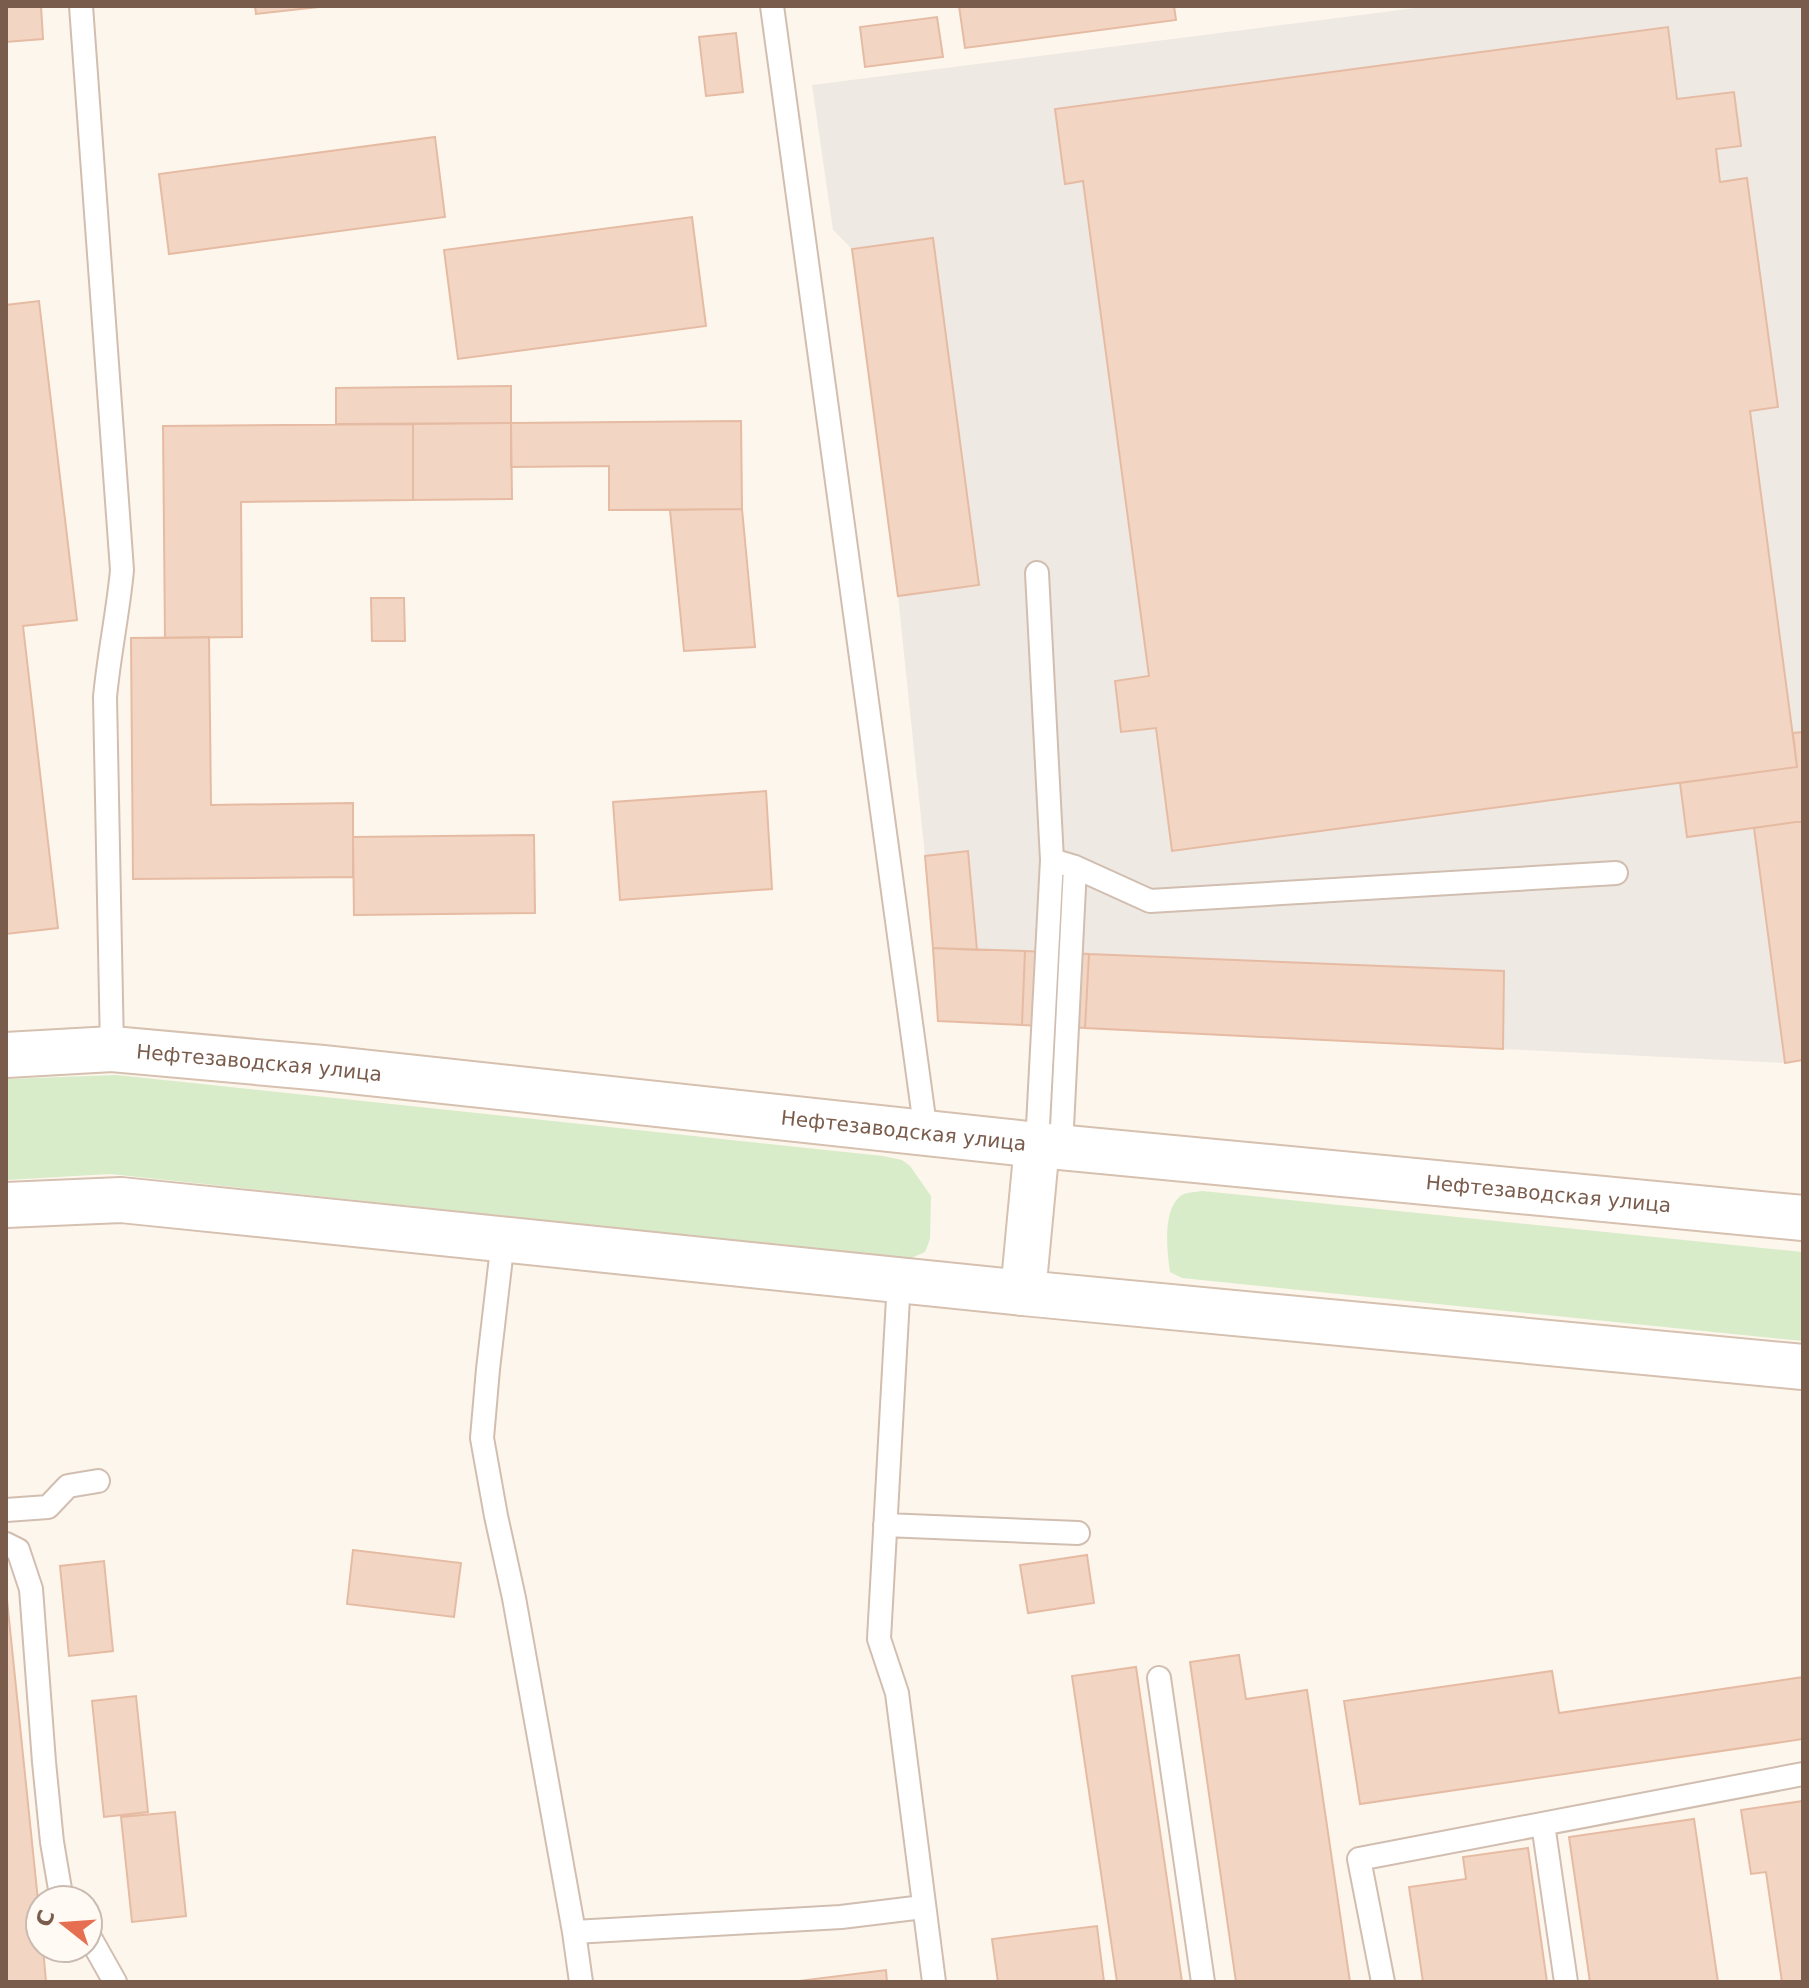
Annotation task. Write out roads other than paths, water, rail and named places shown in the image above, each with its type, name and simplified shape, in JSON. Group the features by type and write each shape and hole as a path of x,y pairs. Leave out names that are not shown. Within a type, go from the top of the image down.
{"main road":[{"name":"Нефтезаводская улица","path":"6,1055 112,1049 323,1068 1049,1146 1803,1218"},
{"path":"1023,1293 1049,1146"},
{"path":"6,1205 121,1200 1023,1293 1803,1367"}],"lane":[{"path":"81,6 122,570 105,697 112,1049"},
{"path":"772,6 926,1133"},
{"path":"1037,573 1052,860 1049,1146"},
{"path":"1052,860 1075,867 1150,901 1616,873"},
{"path":"1049,1146 1075,867"},
{"path":"503,1240 482,1438 514,1598 581,1982"},
{"path":"899,1280 879,1639 897,1693 934,1982"},
{"path":"6,1510 48,1507 68,1486 98,1481"},
{"path":"885,1525 1078,1533"},
{"path":"6,1544 18,1550 31,1589 52,1842 59,1884"},
{"path":"1159,1678 1203,1982"},
{"path":"1383,1982 1359,1859 1803,1774"},
{"path":"1543,1824 1566,1982"},
{"path":"574,1932 841,1917 923,1907"},
{"path":"104,1962 115,1982"}]}
